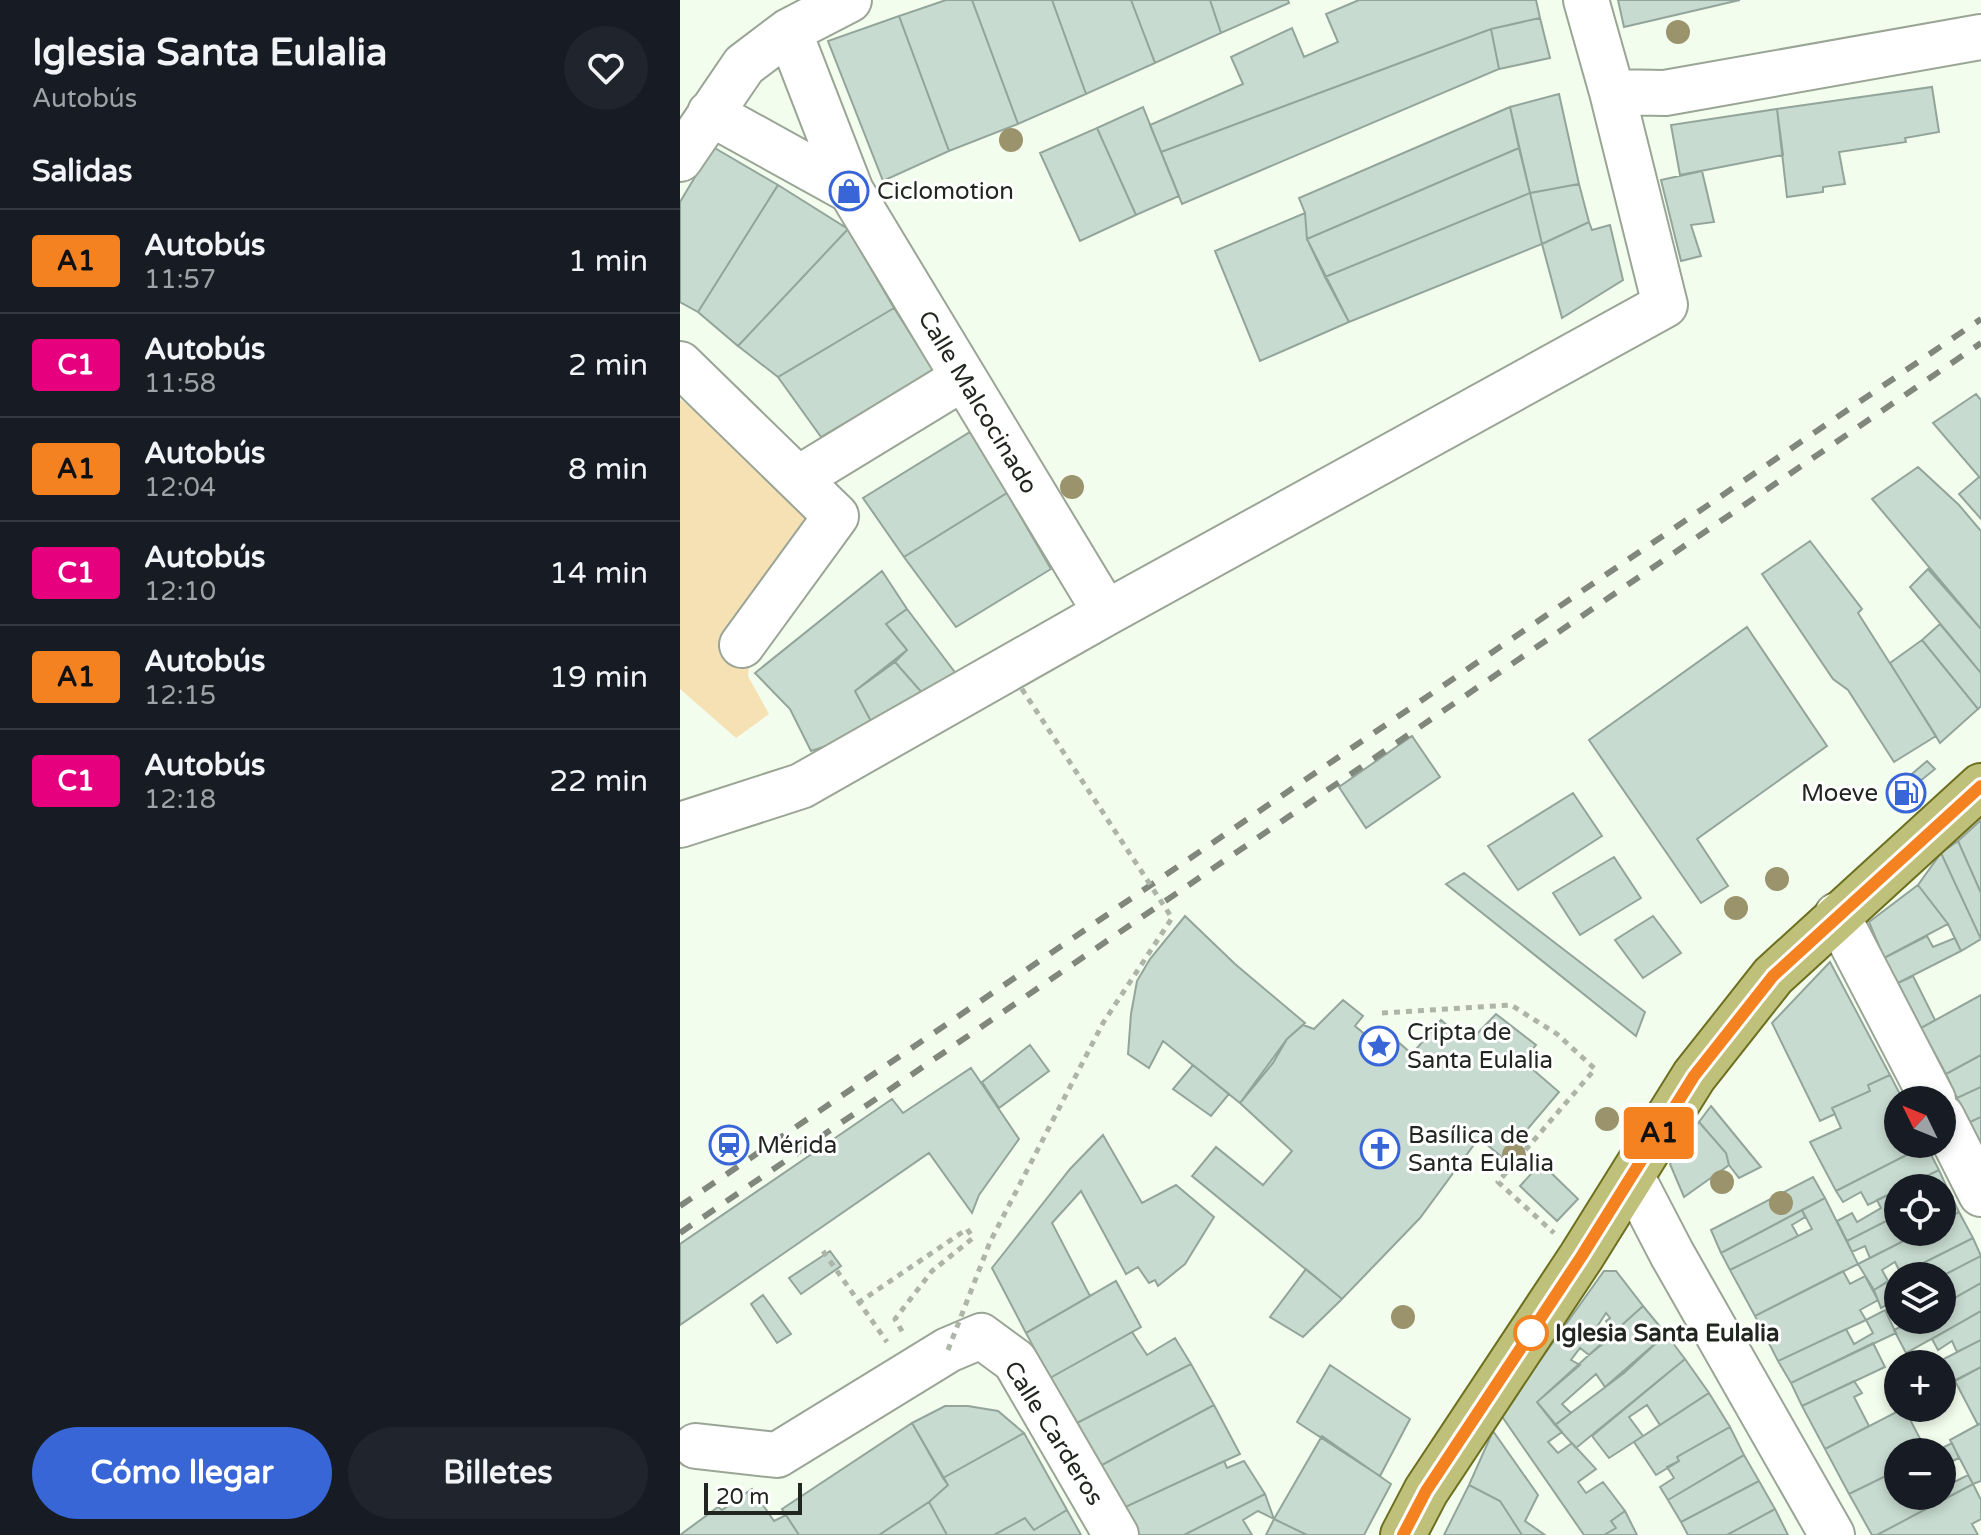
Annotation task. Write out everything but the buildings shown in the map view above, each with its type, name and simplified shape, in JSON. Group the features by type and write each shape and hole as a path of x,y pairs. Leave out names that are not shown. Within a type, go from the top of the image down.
{"main road":[{"path":"1403,1535 1426,1491 1581,1257 1703,1064 1773,976 1981,786"}],"street":[{"path":"680,159 744,65 789,31 849,0"},
{"path":"680,825 801,786 1106,613 1665,305 1586,0"},
{"name":"Calle Malcocinado","path":"789,31 851,191 1106,613"},
{"path":"1612,92 1665,93 1981,37"},
{"path":"710,113 851,191"},
{"path":"680,364 836,516 742,645"},
{"path":"799,478 963,378"},
{"path":"1837,915 1926,1086"},
{"path":"1956,1145 1981,1194"},
{"path":"1632,1177 1672,1254 1832,1535"},
{"name":"Calle Carderos","path":"696,1446 777,1455 948,1350 981,1336 1015,1361 1116,1535"}],"path":[{"path":"948,1350 990,1242 1103,1023 1172,918 1020,686"},
{"path":"1382,1013 1511,1005 1557,1034 1595,1069 1498,1182 1581,1257"},
{"path":"858,1303 967,1229 973,1238 932,1271 895,1319 905,1336"},
{"path":"823,1251 887,1343"}],"shaded area":[{"path":"680,399 817,509 754,610 748,676 769,714 736,738 680,689"}],"railway":[{"path":"680,1206 1981,319"},
{"path":"680,1233 1981,343"}],"bus line":[{"name":"A1","path":"1403,1535 1426,1491 1581,1257 1694,1076 1773,976 1981,786"}],"place":[{"name":"Ciclomotion","path":"849,191"},
{"name":"Moeve","path":"1906,793"},
{"name":"Cripta de Santa Eulalia","path":"1379,1046"},
{"name":"Mérida","path":"729,1145"},
{"name":"Basílica de Santa Eulalia","path":"1380,1149"},
{"name":"Iglesia Santa Eulalia","path":"1531,1333"}]}
